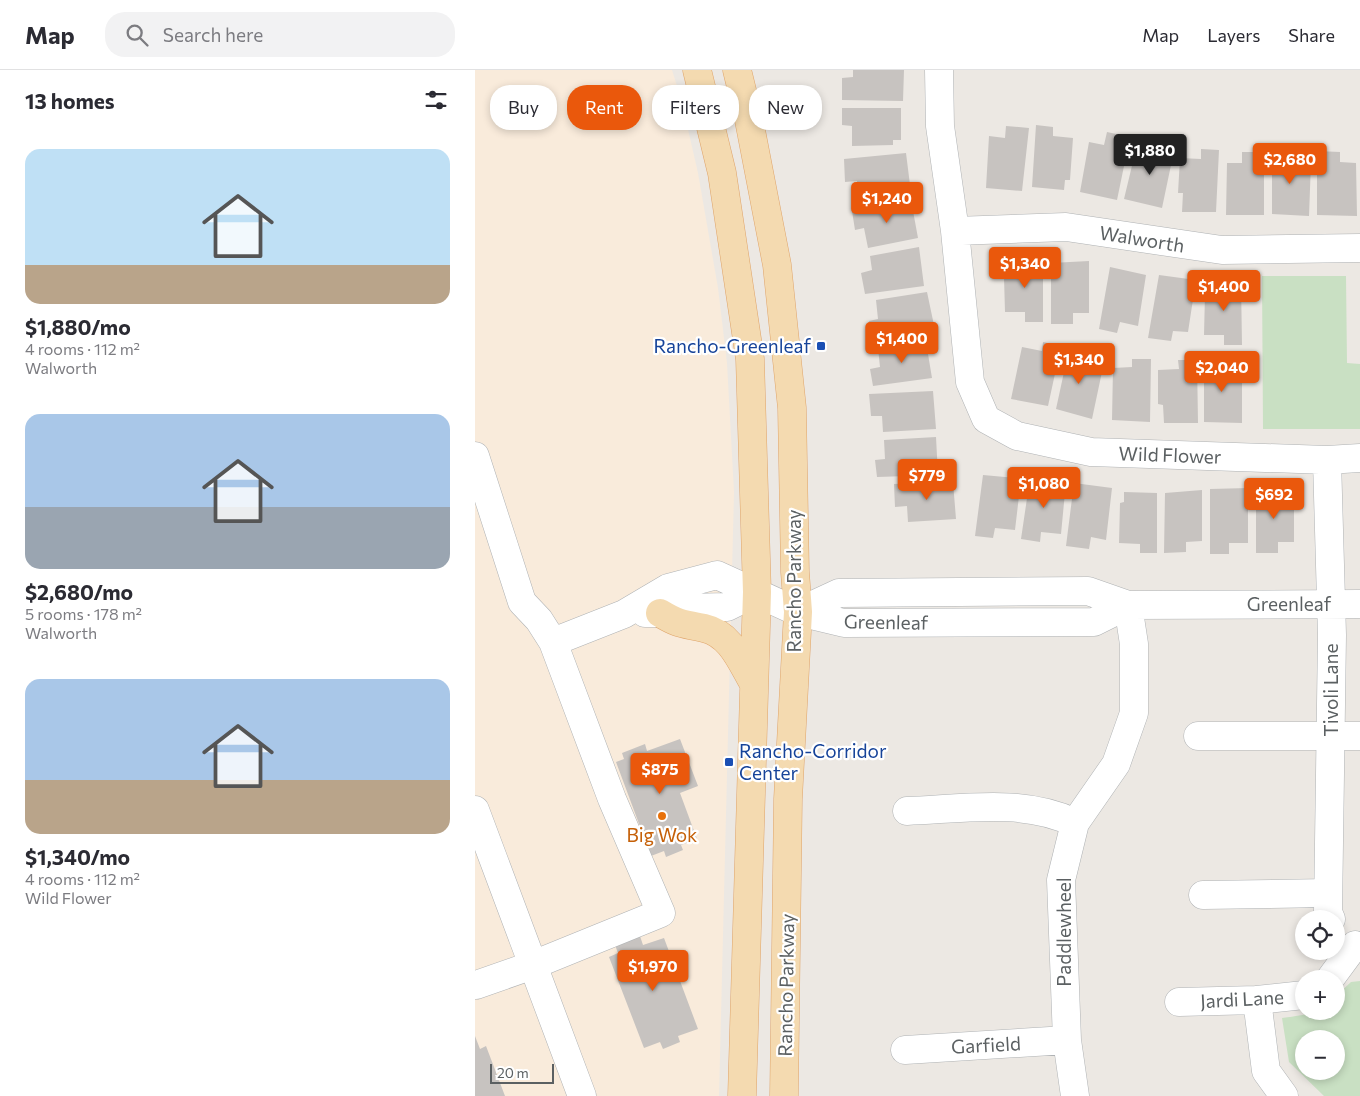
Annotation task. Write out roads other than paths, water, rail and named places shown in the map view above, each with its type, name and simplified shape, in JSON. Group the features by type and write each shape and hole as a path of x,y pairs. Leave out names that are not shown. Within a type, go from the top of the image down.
{"main road":[{"name":"Rancho Parkway","path":"697,70 723,173 750,359 757,592 742,1096"},
{"name":"Rancho Parkway","path":"737,70 748,114 777,265 792,408 795,572 798,612 789,799 784,1096"},
{"path":"660,613 677,624 706,628 723,637 731,645 754,684"}],"street":[{"path":"939,70 939,126 955,231"},
{"name":"Walworth","path":"955,231 1066,227 1222,250 1360,248"},
{"name":"Wild Flower","path":"955,231 970,382 986,419 1017,436 1091,452 1327,460 1360,458"},
{"path":"475,456 522,602 539,620 553,642 612,799 661,913 533,965 476,985"},
{"name":"Tivoli Lane","path":"1327,460 1331,604 1330,906"},
{"path":"553,642 624,614 668,588 717,575 798,612"},
{"name":"Greenleaf","path":"798,612 839,593 1088,591 1128,605 1360,604"},
{"path":"624,614 660,613 685,608 727,607 757,592"},
{"name":"Paddlewheel","path":"1075,1096 1067,1040 1061,880 1075,823 1116,764 1134,713 1134,644 1128,605"},
{"path":"1198,736 1360,736"},
{"path":"907,811 1028,808 1062,816 1075,823"},
{"path":"475,810 582,1096"},
{"path":"1203,895 1330,906"},
{"path":"1335,970 1350,940"},
{"name":"Jardi Lane","path":"1179,1002 1257,1000 1295,996"},
{"path":"1257,1000 1266,1070 1284,1096"},
{"name":"Garfield","path":"905,1050 1067,1040"}],"place":[{"name":"Rancho-Greenleaf","path":"821,346"},
{"name":"Rancho-Corridor Center","path":"729,762"},
{"name":"Big Wok","path":"662,816"}]}
